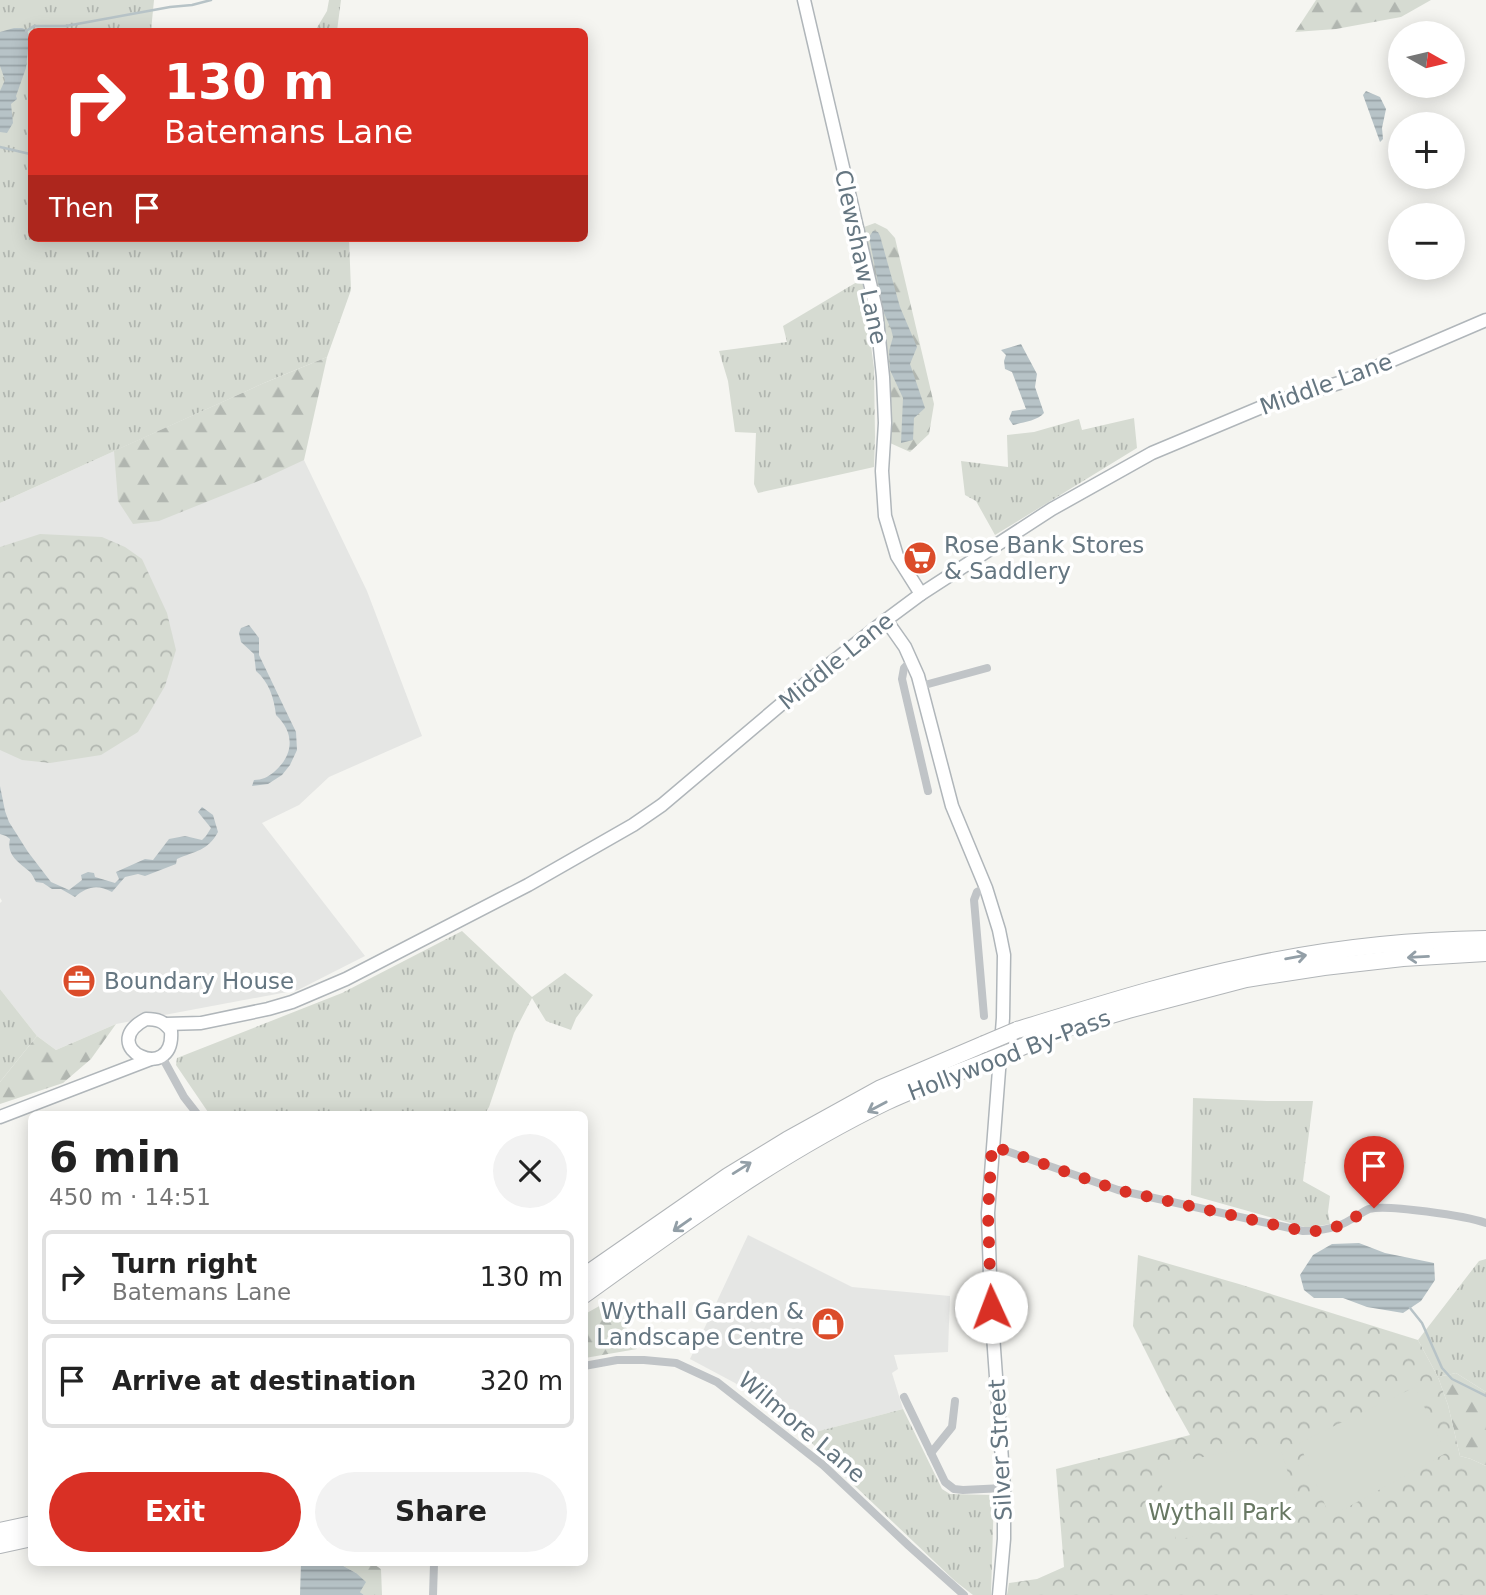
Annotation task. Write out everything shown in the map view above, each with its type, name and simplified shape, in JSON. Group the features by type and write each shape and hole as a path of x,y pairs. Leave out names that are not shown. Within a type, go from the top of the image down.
{"highway":[{"name":"Hollywood By-Pass","path":"588,1273 728,1176 787,1140 881,1088 1017,1030 1120,999 1247,966 1403,943 1486,939"},
{"name":"Hollywood By-Pass","path":"588,1291 726,1195 793,1153 885,1103 1062,1029 1246,979 1403,958 1486,953"},
{"path":"0,1531 28,1525"},
{"path":"0,1545 28,1539"}],"street":[{"name":"Clewshaw Lane","path":"804,0 876,309 883,377 885,423 882,471 885,516 897,555 921,594"},
{"name":"Middle Lane","path":"110,1073 124,1058 130,1031 146,1019 155,1019 166,1024 201,1023 268,1009 319,991 582,856 662,805 811,678 921,594 1052,509 1152,453 1269,404 1339,383 1486,320"},
{"name":"Silver Street","path":"886,620 912,660 952,806 986,888 1004,955 1002,1031 988,1213 991,1307 1004,1488 1004,1539 999,1595"},
{"path":"912,660 904,668 902,679 928,791"},
{"path":"921,686 987,668"},
{"path":"984,1016 974,900 978,892 986,888"},
{"name":"Middle Lane","path":"156,1057 169,1049 172,1042 201,1023"},
{"path":"166,1024 172,1031 172,1042"},
{"path":"129,1041 132,1050 139,1057 156,1057"},
{"path":"0,1117 156,1057"},
{"path":"156,1057 195,1111"},
{"path":"992,1146 1118,1190 1303,1231 1323,1230 1348,1222 1374,1208 1468,1217 1486,1223"},
{"name":"Wilmore Lane","path":"588,1365 617,1360 676,1363 717,1382 823,1465 964,1595"},
{"path":"904,1397 945,1482 954,1489 1004,1488"},
{"path":"931,1453 953,1427 955,1401"},
{"path":"433,1595 434,1566"}],"shaded area":[{"path":"22,28 28,33 26,68 17,99 11,104 13,123 7,133 0,132 0,91 5,80 0,66 0,32"},
{"path":"1366,91 1380,97 1386,109 1383,139 1380,142 1363,95"},
{"path":"873,231 880,236 900,307 917,347 910,364 925,408 914,418 913,440 901,443 903,398 890,370 889,351 893,337 884,313 869,237"},
{"path":"1021,344 1037,374 1035,387 1044,413 1034,420 1013,425 1009,419 1012,411 1026,409 1012,372 1005,369 1006,355 1001,350"},
{"path":"264,383 367,591 422,736 329,777 299,805 262,823 365,956 298,990 116,1024 56,1050 37,1036 0,989 0,503"},
{"path":"249,625 259,638 259,655 296,732 297,750 282,775 268,784 252,786 254,780 267,777 281,765 290,744 287,729 276,715 270,691 256,671 254,654 241,642 241,628"},
{"path":"0,786 9,822 28,852 51,882 69,890 82,880 81,875 88,872 115,883 119,879 116,872 145,859 153,860 169,839 185,836 202,840 211,828 198,812 202,807 213,815 218,832 205,847 177,859 176,864 145,876 138,874 125,877 112,892 93,887 75,897 61,889 52,889 36,882 31,873 12,855 10,839 0,834"},
{"name":"Wythall Garden & Landscape Centre","path":"748,1235 852,1287 950,1296 948,1352 894,1355 898,1369 892,1373 903,1409 804,1435 735,1383 690,1359"},
{"path":"1359,1243 1385,1253 1434,1263 1435,1280 1421,1301 1403,1313 1367,1307 1343,1298 1314,1298 1304,1290 1300,1275 1313,1255 1332,1244"},
{"path":"301,1566 343,1566 366,1582 360,1592 364,1595 300,1595"}],"green space":[{"path":"0,0 154,0 151,28 28,28 28,242 349,242 351,290 327,357 0,503"},
{"path":"329,0 341,0 337,28 317,28 327,11"},
{"path":"1316,0 1431,0 1401,17 1336,29 1295,32"},
{"path":"875,223 887,229 895,238 934,404 929,434 910,452 890,443 879,302 864,227"},
{"path":"862,279 874,368 874,467 758,493 754,484 756,433 735,432 728,381 719,351 787,342 783,326"},
{"path":"327,357 304,460 159,521 133,524 118,501 114,451"},
{"path":"1134,418 1137,448 995,535 976,501 965,495 961,461 1008,467 1007,435 1034,432 1079,419 1082,430"},
{"path":"40,534 102,537 125,547 142,559 167,613 176,650 165,686 138,732 101,755 50,763 22,760 0,750 0,547"},
{"path":"462,931 532,997 565,973 593,995 576,1018 571,1030 546,1021 532,998 514,1033 486,1111 207,1111 176,1065 177,1058 342,993"},
{"path":"0,989 37,1036 0,1082"},
{"path":"116,1024 91,1059 63,1083 0,1104 0,1082 37,1036 56,1050"},
{"path":"1193,1098 1313,1101 1303,1181 1330,1196 1330,1224 1308,1228 1191,1195"},
{"name":"Wythall Park","path":"1138,1255 1418,1340 1438,1377 1448,1405 1460,1456 1486,1466 1486,1595 1007,1595 1009,1583 1037,1579 1064,1567 1056,1469 1190,1435 1133,1326"},
{"path":"1486,1259 1486,1392 1456,1373 1438,1377 1418,1340 1479,1261"},
{"path":"612,1299 637,1349 588,1357 588,1312"},
{"path":"1456,1373 1486,1392 1486,1466 1460,1456 1448,1405 1438,1377"},
{"path":"1415,1387 1446,1453 1330,1517 1299,1443"},
{"path":"903,1409 942,1489 950,1494 994,1495 991,1595 973,1595 955,1581 804,1435"},
{"path":"1279,1442 1300,1515 1176,1540 1157,1466"},
{"path":"343,1566 376,1566 381,1569 382,1595 364,1595 360,1592 356,1573"}],"waterway":[{"path":"31,28 66,26 211,0"},
{"path":"0,147 28,154"},
{"path":"1410,1308 1422,1323 1442,1368 1452,1379 1486,1396"}],"place":[{"name":"Rose Bank Stores & Saddlery","path":"920,558"},
{"name":"Boundary House","path":"79,981"},
{"name":"Wythall Garden & Landscape Centre","path":"828,1324"}],"route":[{"path":"991,1307 988,1213 992,1146 1118,1190 1303,1231 1323,1230 1348,1222 1374,1208"}]}
